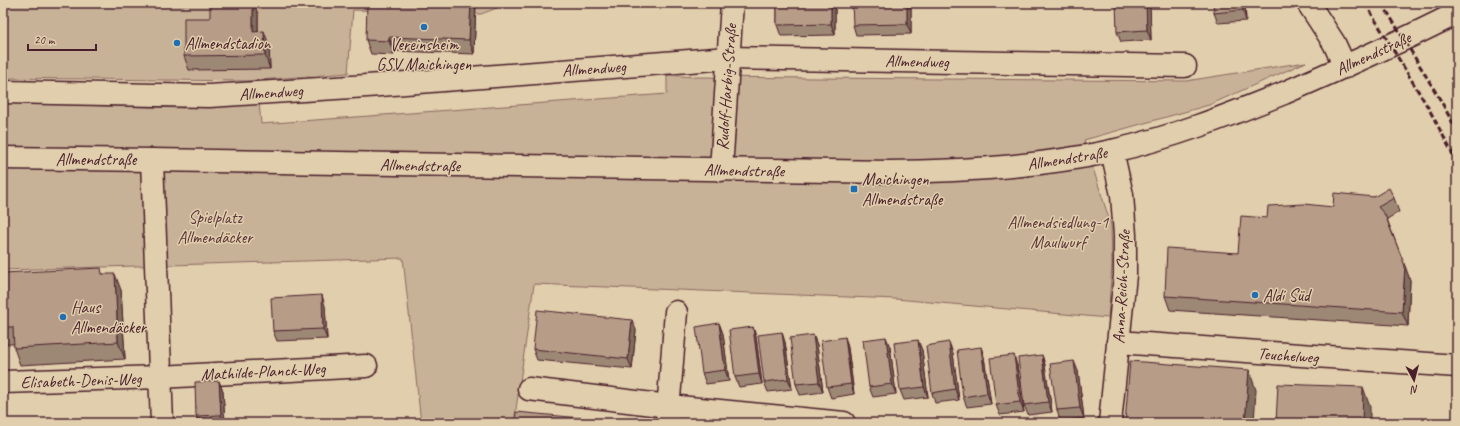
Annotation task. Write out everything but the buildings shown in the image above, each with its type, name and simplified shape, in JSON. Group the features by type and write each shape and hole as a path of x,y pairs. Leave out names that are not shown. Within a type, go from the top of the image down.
{"street":[{"name":"Rudolf-Harbig-Straße","path":"721,170 732,3"},
{"path":"1308,3 1334,44 1345,67"},
{"path":"1452,3 1457,13"},
{"name":"Allmendstraße","path":"3,158 889,172 1000,168 1112,151 1161,138 1221,119 1345,67 1457,13"},
{"name":"Allmendweg","path":"3,92 209,96 367,86 616,66 695,62 728,58 1185,66"},
{"name":"Anna-Reich-Straße","path":"1110,423 1125,275 1125,235 1122,195 1112,151"},
{"path":"152,160 162,423"},
{"path":"668,414 676,312"},
{"name":"Teuchelweg","path":"1118,342 1457,366"},
{"name":"Mathilde-Planck-Weg","path":"160,377 366,366"},
{"name":"Elisabeth-Denis-Weg","path":"3,382 160,377"},
{"path":"529,390 668,414 844,423"}],"green space":[{"name":"Allmendstadion","path":"3,3 510,3 481,14 353,10 348,73 247,81 3,78"},
{"path":"1306,62 1209,105 1084,140 1111,225 1112,264 1108,318 896,299 534,284 514,423 421,423 403,258 3,270 3,103 184,108 259,102 261,124 667,94 667,75 694,77 1186,81"}],"railway":[{"path":"1365,3 1429,109 1457,162"},
{"path":"1382,3 1441,101 1457,131"}],"place":[{"name":"Vereinsheim GSV Maichingen","path":"424,27"},
{"name":"Allmendstadion","path":"177,43"},
{"name":"Maichingen Allmendstraße","path":"854,189"},
{"name":"Aldi Süd","path":"1255,295"},
{"name":"Haus Allmendäcker","path":"63,317"}],"park label":[{"name":"Spielplatz Allmendäcker","path":"215,227"},
{"name":"Allmendsiedlung-1 Maulwurf","path":"1058,232"}]}
